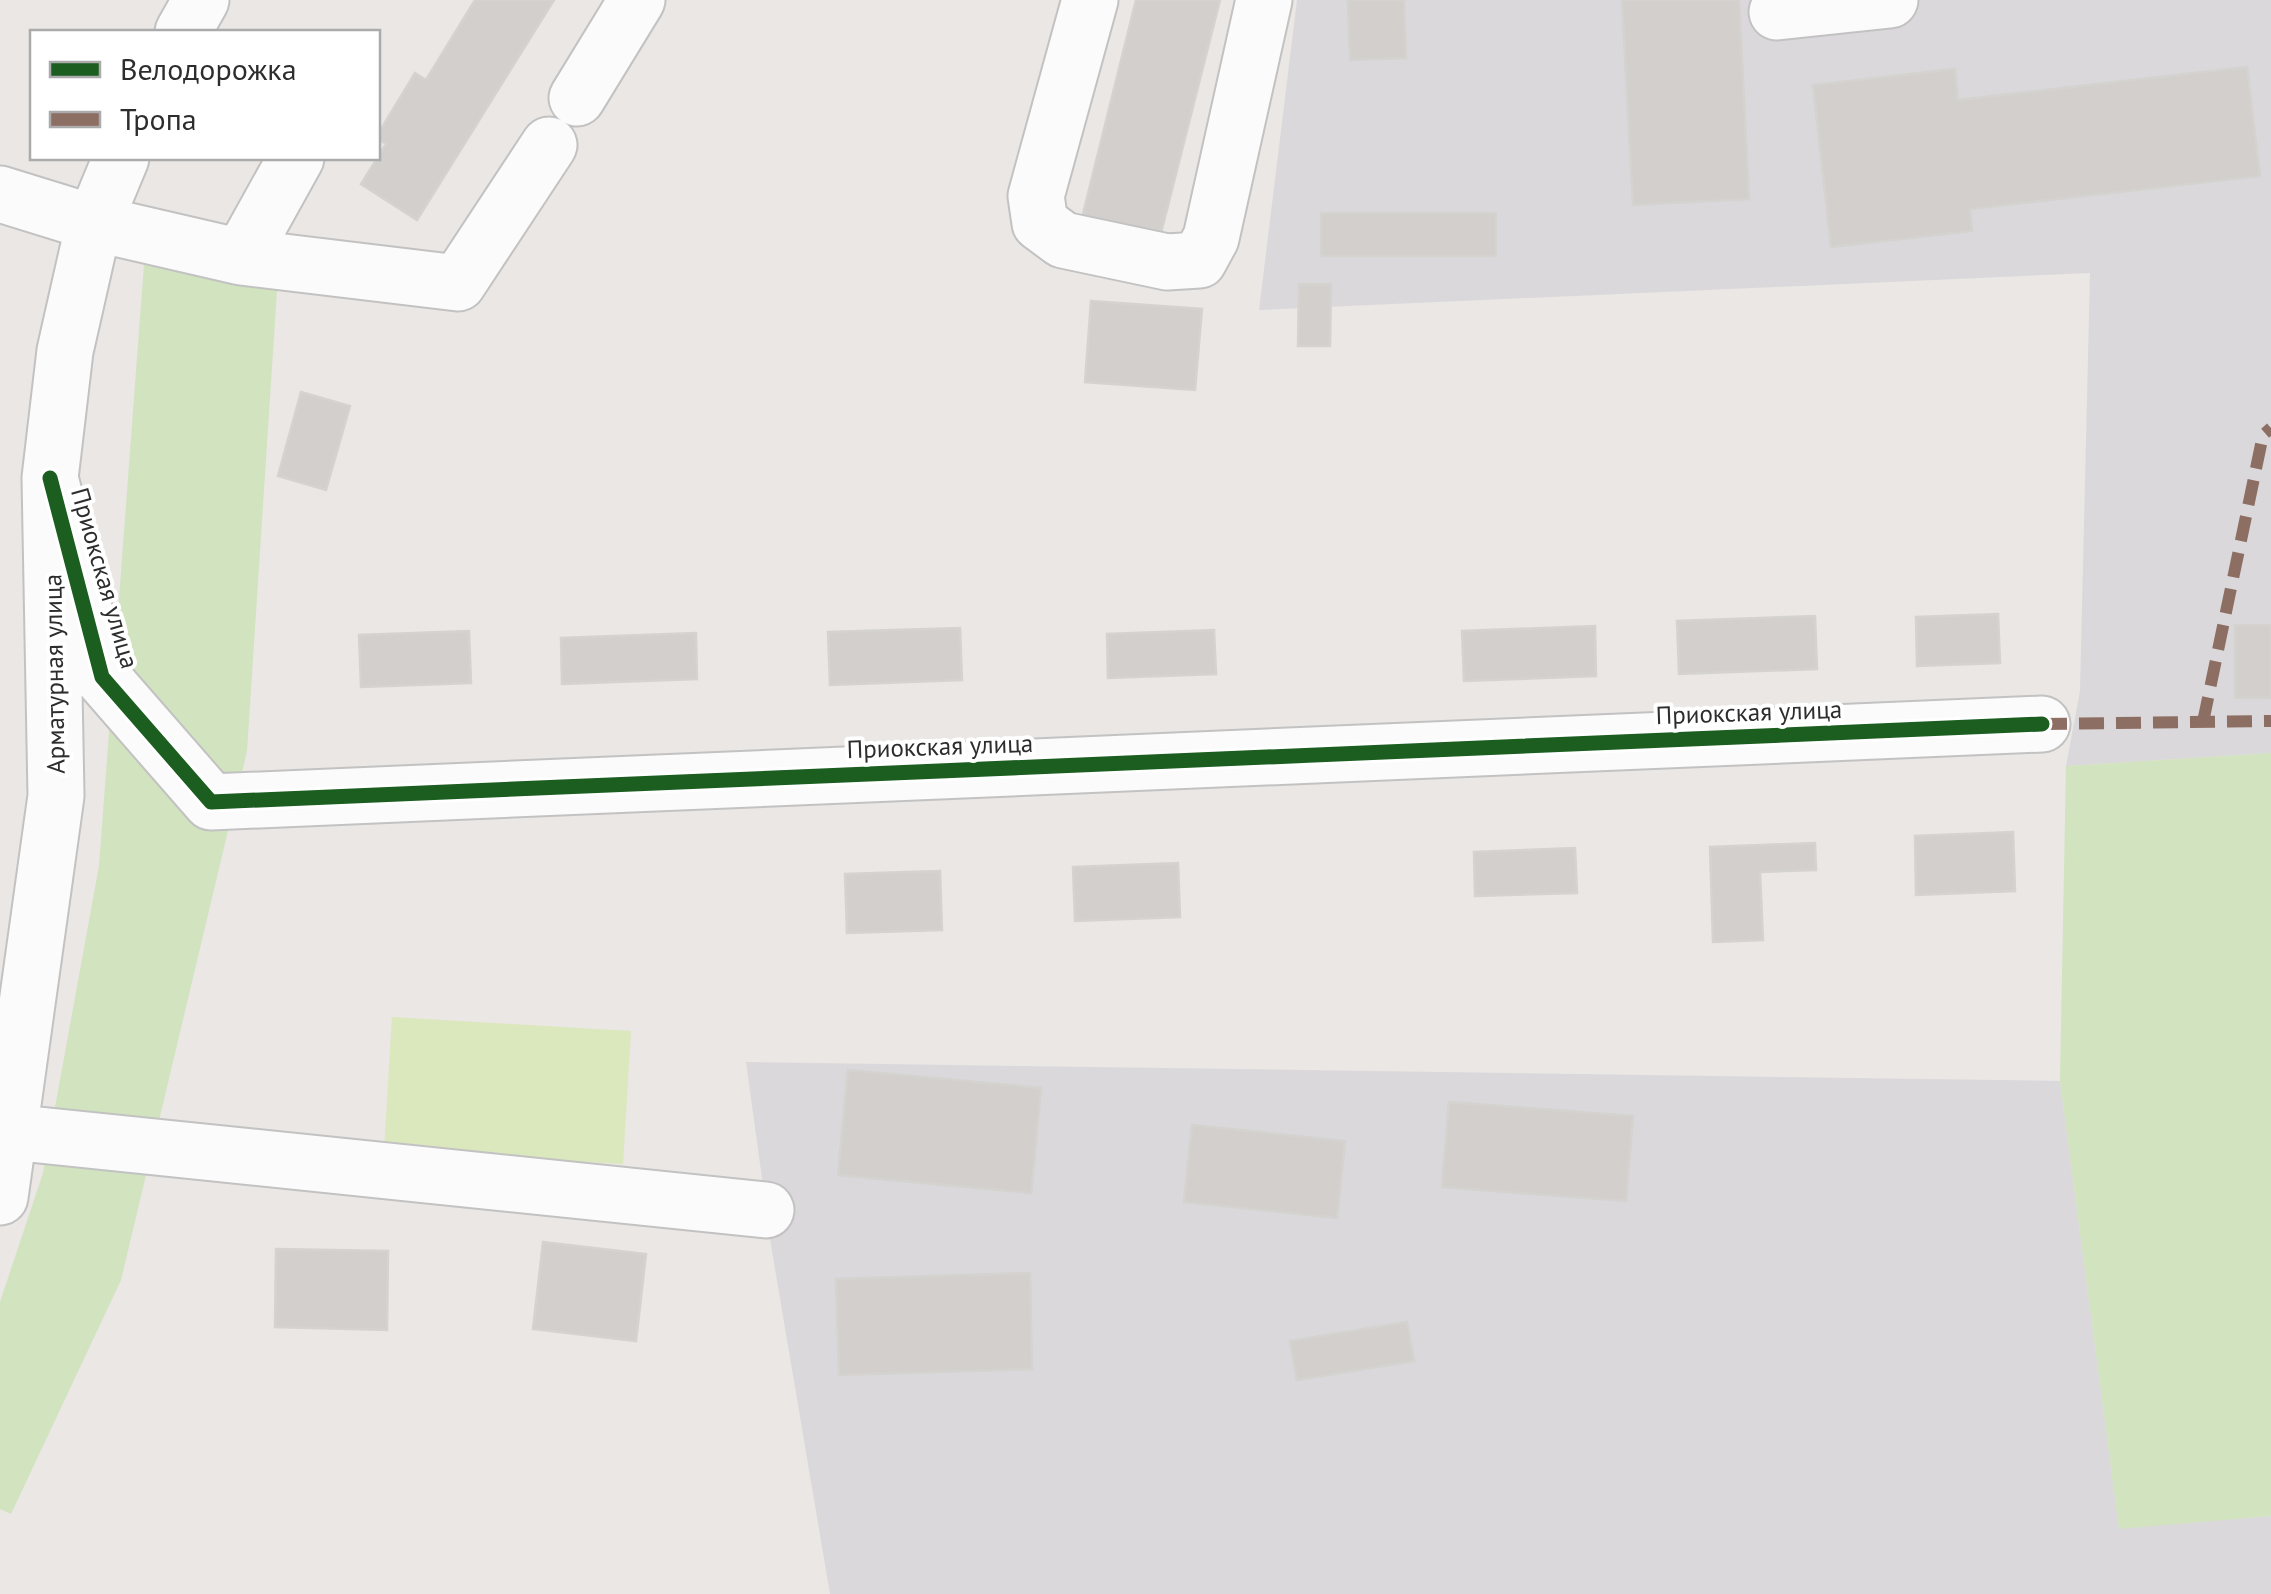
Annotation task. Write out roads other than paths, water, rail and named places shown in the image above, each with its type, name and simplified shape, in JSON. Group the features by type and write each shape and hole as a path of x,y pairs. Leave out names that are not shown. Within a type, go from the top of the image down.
{"street":[{"path":"184,30 201,0"},
{"path":"578,98 636,0"},
{"path":"1090,0 1036,196 1040,224 1063,240 1167,262 1199,260 1211,238 1264,0"},
{"path":"1776,12 1890,0"},
{"path":"0,194 94,223 242,256 458,283 548,144"},
{"name":"Арматурная улица","path":"0,1197 56,796 50,478 64,351 94,223 120,160"},
{"path":"242,256 295,160"},
{"name":"Приокская улица","path":"50,478 102,678 211,802 2042,724"},
{"path":"10,1132 766,1210"}]}
